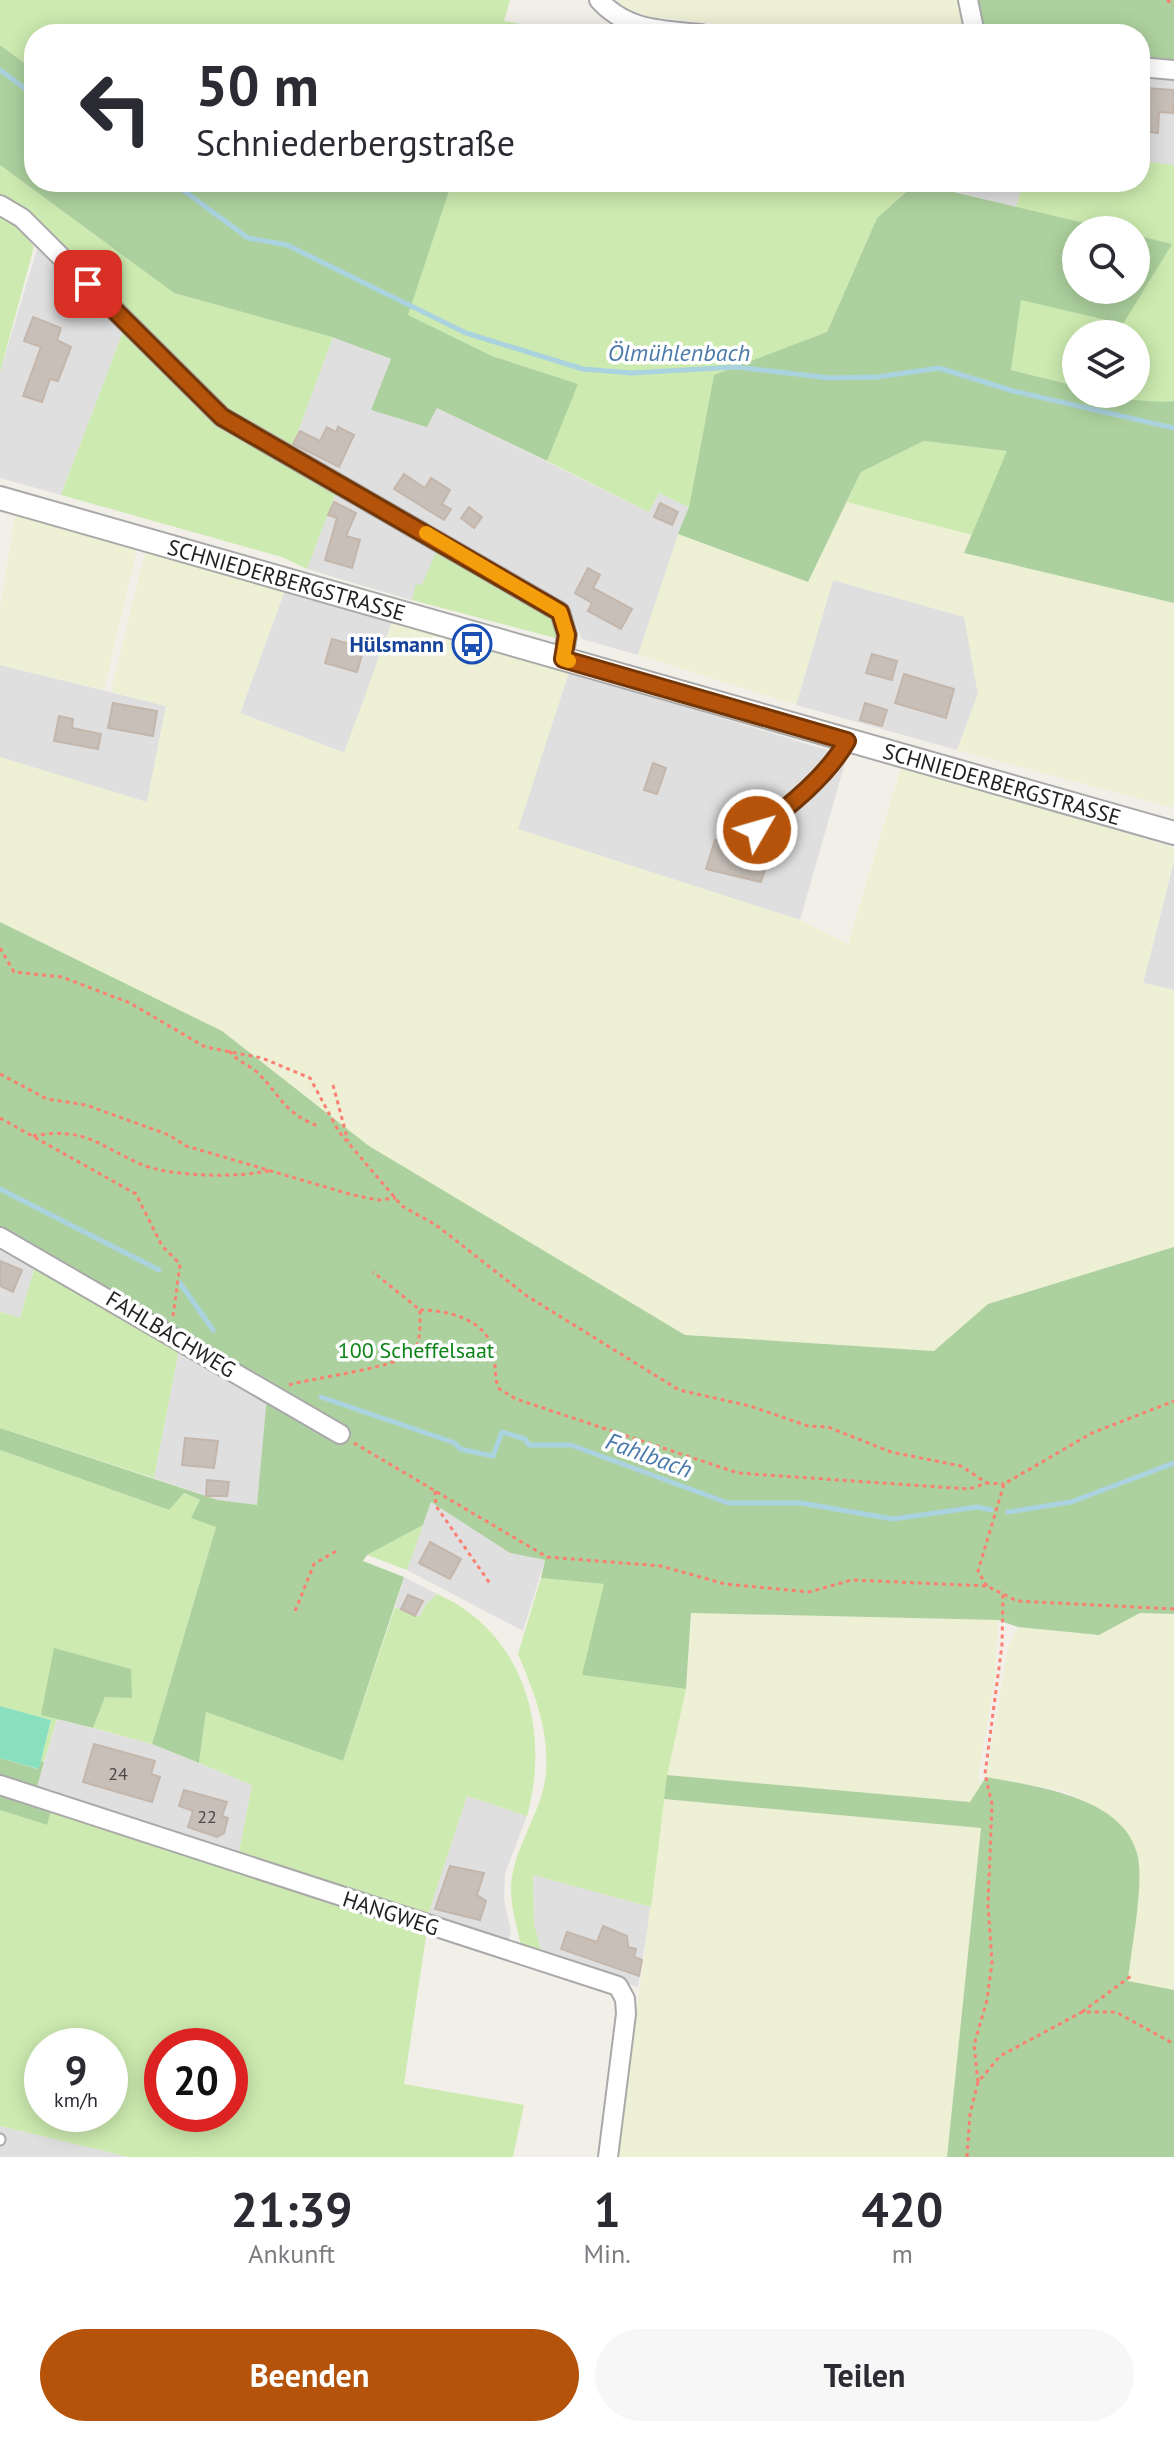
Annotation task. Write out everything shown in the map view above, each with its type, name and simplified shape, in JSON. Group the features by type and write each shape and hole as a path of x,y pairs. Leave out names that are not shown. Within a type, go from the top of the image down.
{"street":[{"path":"599,0 619,19 632,24"},
{"path":"968,0 973,24"},
{"path":"1150,68 1174,70"},
{"path":"0,205 22,218 222,417 560,612 567,635 563,659"},
{"name":"SCHNIEDERBERGSTRASSE","path":"0,498 1174,833"},
{"name":"FAHLBACHWEG","path":"0,1237 171,1333 340,1434"},
{"name":"HANGWEG","path":"0,1785 618,1986 625,1999 626,2014 608,2157"}],"lane":[{"path":"757,830 805,791 839,755 847,741"}],"path":[{"path":"1167,0 1174,5"},
{"path":"0,948 14,972 62,977 130,1003 205,1047 262,1058 310,1078 350,1145 396,1198 527,1296 679,1390 750,1406 808,1426 828,1427 891,1452 961,1466 987,1483"},
{"path":"229,1051 239,1062 258,1073 279,1102 320,1127"},
{"path":"0,1074 47,1099 86,1105 169,1135 186,1146 353,1195 396,1198"},
{"path":"333,1085 350,1145"},
{"path":"0,1118 136,1194 162,1246 180,1264 171,1333"},
{"path":"33,1137 60,1131 108,1145 146,1166 182,1171 256,1174 272,1170"},
{"path":"373,1272 420,1310 450,1310 487,1335 494,1351 492,1369 498,1388 516,1399 738,1473 969,1489 987,1483 1004,1484 1092,1433 1174,1401"},
{"path":"271,1393 319,1377 408,1358 416,1348 420,1310"},
{"path":"340,1434 547,1557 661,1566 725,1584 809,1592 852,1580 987,1586 1017,1601 1174,1609"},
{"path":"987,1586 978,1571 1004,1484"},
{"path":"435,1491 436,1506 491,1585"},
{"path":"295,1611 314,1564 338,1550"},
{"path":"967,2157 970,2114 978,2082 974,2045 987,2000 992,1962 988,1905 992,1804 985,1774 1002,1645 1003,1594"},
{"path":"978,2082 1000,2056 1082,2012 1131,1976"},
{"path":"1082,2012 1116,2012 1174,2044"}],"shaded area":[{"path":"1150,76 1174,78 1174,165 1150,162"},
{"path":"956,192 1020,192 1016,207"},
{"path":"37,249 124,329 61,495 0,478 0,372"},
{"path":"333,337 392,360 371,411 437,408 649,512 659,493 689,507 638,655 582,639 567,604 290,453"},
{"path":"336,493 446,557 428,600 411,600 307,569"},
{"path":"833,580 965,617 978,694 957,750 796,705"},
{"path":"286,587 393,619 345,753 240,713"},
{"path":"0,665 166,706 147,803 0,757"},
{"path":"569,672 847,756 800,920 517,829"},
{"path":"1174,861 1174,990 1143,983"},
{"path":"0,1240 37,1259 20,1318 0,1312"},
{"path":"180,1344 267,1396 258,1505 218,1500 154,1478"},
{"path":"431,1502 510,1553 545,1560 523,1631 407,1570"},
{"path":"404,1577 437,1594 426,1604 419,1617 395,1607"},
{"path":"57,1719 152,1744 252,1785 238,1857 36,1791"},
{"path":"467,1796 527,1816 505,1874 504,1900 511,1932 507,1945 426,1921"},
{"path":"533,1875 651,1907 638,1987 542,1955 534,1924"},
{"path":"0,2126 129,2157 0,2157"}],"green space":[{"path":"0,0 510,0 504,21 522,24 24,24 24,63 0,45"},
{"path":"617,0 958,0 962,24 718,24 648,16 623,6"},
{"path":"972,0 1174,0 1174,67 1150,66 1150,24 976,24"},
{"path":"0,45 24,63 24,183 0,165"},
{"path":"1150,162 1174,165 1174,401 1150,403 1150,320 1124,320 1134,304 1150,304 1150,278 1171,244 1150,239 1150,216 1062,218 1016,207 1020,192 1150,192"},
{"path":"0,165 24,183 24,192 37,192 174,293 333,337 290,453 225,414 0,200"},
{"path":"37,192 449,192 408,315 492,356 578,384 547,461 437,408 427,427 371,410 391,359 332,337 174,293"},
{"path":"449,192 905,192 877,218 827,332 714,376 689,507 659,493 649,512 547,461 577,384 492,356 407,315"},
{"path":"906,192 954,192 1062,218 1062,304 1135,304 1125,320 1106,320 1021,300 1011,370 1062,383 1062,408 1150,408 1150,401 1174,401 1174,603 964,553 1007,451 924,441 861,472 808,582 678,534 689,507 714,375 827,332 877,218"},
{"path":"0,212 18,224 34,247 0,372"},
{"path":"1150,238 1172,244 1150,280"},
{"path":"1020,299 1106,320 1062,320 1062,383 1011,370"},
{"path":"124,329 216,419 336,493 307,569 282,557 61,495"},
{"path":"924,441 1008,451 972,535 847,502 861,472"},
{"path":"847,502 972,535 965,553 1174,603 1174,808 957,750 978,694 964,617 833,580 796,705 638,655 678,534 808,582"},
{"path":"16,511 138,545 104,690 0,665 0,608"},
{"path":"147,544 286,587 240,713 344,753 393,619 569,672 518,829 800,920 848,944 902,764 1174,848 1174,861 1143,983 1174,990 1174,1247 988,1304 934,1351 685,1335 0,926 0,757 147,802 166,706 111,692"},
{"path":"438,547 551,615 559,639 412,600 416,584 422,585"},
{"name":"100 Scheffelsaat","path":"0,922 222,1031 369,1146 685,1335 934,1351 988,1304 1174,1247 1174,1614 1140,1613 1099,1635 1018,1627 998,1620 691,1613 686,1689 582,1675 604,1584 541,1578 545,1560 510,1553 431,1502 423,1525 367,1555 363,1561 404,1577 343,1761 206,1712 199,1763 152,1744 216,1527 191,1518 200,1500 184,1493 169,1510 0,1450 0,1428 218,1500 257,1505 267,1396 0,1234"},
{"path":"37,1259 180,1344 154,1478 0,1428 0,1312 20,1318"},
{"path":"0,1450 169,1510 183,1493 200,1500 216,1527 152,1744 93,1728 105,1697 131,1669 55,1649 42,1714 57,1719 44,1762 41,1761 51,1720 0,1706"},
{"path":"423,1525 407,1570 367,1555"},
{"path":"541,1578 605,1584 583,1675 686,1689 667,1776 651,1907 533,1875 534,1924 542,1955 522,1950 511,1895 515,1863 540,1799 546,1772 543,1726 518,1654"},
{"path":"437,1594 467,1611 491,1632 510,1658 524,1687 532,1718 535,1750 534,1783 527,1816 467,1796 426,1921 238,1857 252,1785 199,1763 206,1712 343,1761 395,1607 419,1617 426,1604"},
{"path":"691,1613 998,1620 995,1677 978,1777 982,1784 971,1802 667,1775 686,1689"},
{"path":"1140,1613 1174,1614 1174,1990 1128,1982 1137,1852 1118,1821 1064,1791 986,1777 1008,1648 1018,1627 1099,1635"},
{"path":"54,1648 131,1669 132,1698 105,1697 93,1728 41,1715"},
{"path":"0,1706 51,1720 39,1769 0,1758"},
{"path":"0,1758 38,1769 41,1761 44,1762 36,1791 52,1807 47,1825 0,1810"},
{"path":"667,1775 970,1802 986,1777 1074,1797 1114,1818 1128,1834 1139,1866 1128,1981 1174,1990 1174,2157 947,2157 981,1828 664,1799"},
{"path":"664,1799 981,1828 947,2157 618,2157"},
{"path":"52,1807 427,1930 404,2084 524,2105 513,2157 129,2157 25,2132 128,2132 128,2028 24,2028 24,2132 0,2126 0,1810 47,1825"}],"building":[{"path":"1150,88 1174,90 1173,113 1159,112 1158,133 1150,132"},
{"path":"33,317 61,328 57,340 71,347 58,381 50,379 42,402 23,396 41,347 24,341"},
{"path":"327,427 336,432 338,427 354,435 339,467 293,444 300,431 320,441"},
{"path":"404,474 425,488 431,478 450,490 442,504 451,509 444,520 394,489"},
{"path":"334,502 356,513 346,536 360,540 352,568 325,560 337,518 328,515"},
{"path":"660,503 678,512 672,525 654,517"},
{"path":"469,507 482,517 474,528 461,518"},
{"path":"588,568 600,575 593,588 632,609 621,629 588,611 592,603 575,593"},
{"path":"332,639 364,648 357,672 325,663"},
{"path":"872,654 897,661 892,680 866,673"},
{"path":"904,674 954,689 946,718 895,703"},
{"path":"113,703 157,711 153,736 108,728"},
{"path":"865,703 887,710 882,726 860,720"},
{"path":"59,716 73,719 72,728 101,734 98,749 54,741"},
{"path":"653,763 666,768 657,794 644,790"},
{"path":"715,840 769,857 761,882 706,869"},
{"path":"0,1261 22,1270 13,1292 0,1286"},
{"path":"185,1438 218,1441 214,1468 182,1465"},
{"path":"207,1480 229,1482 227,1496 206,1496"},
{"path":"430,1542 461,1559 450,1579 419,1563"},
{"path":"408,1595 423,1601 415,1616 401,1609"},
{"path":"94,1744 155,1761 151,1774 160,1777 152,1802 83,1782"},
{"path":"184,1790 227,1802 222,1816 228,1818 224,1833 217,1837 188,1827 193,1811 179,1806"},
{"path":"450,1866 484,1873 477,1895 486,1901 480,1920 435,1909"},
{"path":"603,1926 627,1936 628,1947 636,1949 634,1957 642,1960 639,1976 561,1949 567,1932 597,1942"}],"waterway":[{"name":"Ölmühlenbach","path":"0,70 24,88"},
{"name":"Ölmühlenbach","path":"186,192 248,238 287,245 466,333 583,369 632,373 736,367 830,378 877,377 939,368 1013,391 1174,428"},
{"path":"0,1189 159,1270"},
{"name":"Fahlbach","path":"180,1283 213,1330"},
{"name":"Fahlbach","path":"321,1397 455,1443 460,1449 493,1456 502,1432 525,1439 529,1445 571,1445 728,1503 801,1503 893,1519 977,1507 991,1510"},
{"name":"Fahlbach","path":"1008,1512 1071,1502 1174,1463"}],"slow traffic":[{"path":"426,533 560,612 567,635 563,659 569,661"}],"place":[{"name":"Hülsmann","path":"472,644"}],"route":[{"path":"88,284 222,417 560,612 567,635 563,659 847,741 839,755 805,791 757,830"}]}
